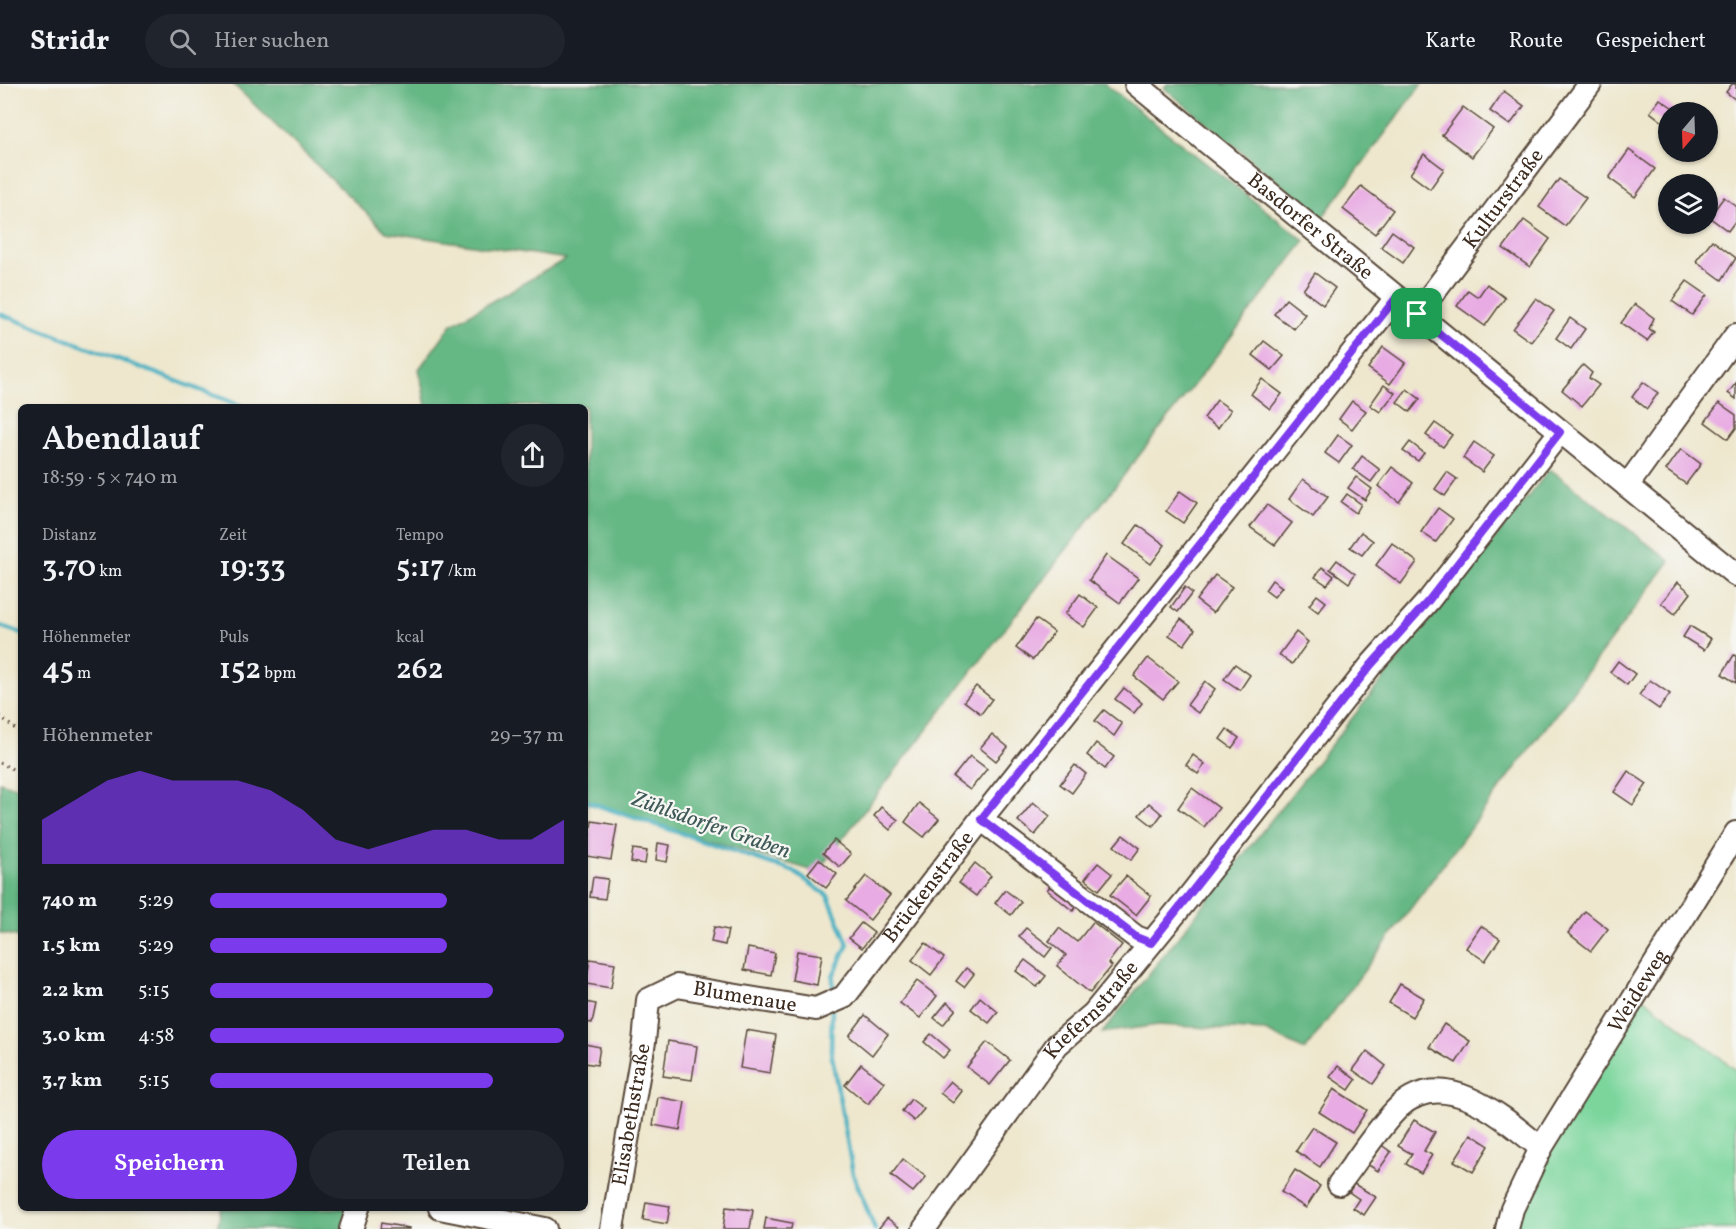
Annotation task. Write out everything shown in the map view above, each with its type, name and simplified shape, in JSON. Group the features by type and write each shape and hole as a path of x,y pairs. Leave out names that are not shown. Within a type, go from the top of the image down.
{"street":[{"name":"Basdorfer Straße","path":"1136,84 1736,575"},
{"name":"Kulturstraße","path":"1417,314 1590,84"},
{"name":"Brückenstraße","path":"844,997 981,819 1396,298"},
{"path":"1627,486 1736,335"},
{"name":"Kiefernstraße","path":"924,1229 1057,1045 1094,1013 1371,665 1429,600 1560,432"},
{"path":"981,819 1136,937 1151,943"},
{"name":"Weideweg","path":"1507,1229 1512,1209 1541,1148 1736,833"},
{"name":"Blumenaue","path":"648,1000 676,986 816,1009 844,997"},
{"name":"Elisabethstraße","path":"612,1229 644,1042 648,1000"},
{"path":"1340,1184 1400,1106 1422,1094 1450,1092 1490,1107 1541,1148"},
{"path":"351,1229 357,1211"},
{"path":"455,1211 544,1229"}],"path":[{"path":"0,716 18,731"},
{"path":"0,763 18,772"}],"green space":[{"path":"233,84 1105,84 1305,241 817,872 588,804 588,404 426,404 419,369 452,324 566,259 386,232"},
{"path":"1167,84 1422,84 1322,218 1164,88"},
{"path":"1550,469 1670,561 1305,1050 1265,1031 1158,1025 1102,1033"},
{"path":"0,782 18,788 18,936 0,933"},
{"path":"1640,995 1736,1070 1736,1229 1510,1229 1515,1209"},
{"path":"220,1211 346,1211 342,1229 217,1229"}],"building":[{"path":"1732,84 1736,84 1736,100 1726,92"},
{"path":"1504,91 1524,106 1510,125 1490,111"},
{"path":"1660,99 1664,102 1658,102 1658,118 1650,112"},
{"path":"1463,107 1493,129 1472,157 1442,135"},
{"path":"1629,150 1655,169 1635,197 1609,178"},
{"path":"1424,154 1444,169 1430,189 1410,174"},
{"path":"1559,179 1586,198 1565,226 1539,207"},
{"path":"1361,186 1393,210 1375,234 1343,209"},
{"path":"1724,197 1736,206 1736,220 1728,231 1718,224 1718,205"},
{"path":"1524,220 1550,239 1530,267 1503,248"},
{"path":"1392,231 1414,247 1403,263 1381,247"},
{"path":"1712,240 1736,258 1722,280 1696,261"},
{"path":"1315,273 1335,288 1323,305 1303,290"},
{"path":"1687,281 1707,295 1692,315 1672,301"},
{"path":"1487,284 1505,298 1485,326 1457,306 1468,290 1478,297"},
{"path":"1536,298 1554,311 1531,342 1513,329"},
{"path":"1286,299 1305,314 1294,329 1274,314"},
{"path":"1635,304 1654,318 1649,329 1654,332 1647,341 1621,323"},
{"path":"1570,318 1585,329 1571,349 1556,338"},
{"path":"1264,341 1284,356 1272,370 1253,355"},
{"path":"1383,347 1405,363 1390,384 1368,368"},
{"path":"1583,365 1592,373 1589,378 1599,385 1582,406 1562,390"},
{"path":"1262,379 1282,394 1270,409 1251,394"},
{"path":"1643,382 1658,393 1647,409 1632,397"},
{"path":"1736,383 1736,399 1728,393"},
{"path":"1384,385 1395,393 1380,412 1370,405"},
{"path":"1407,389 1420,399 1410,412 1397,402"},
{"path":"1217,400 1231,410 1218,428 1204,418"},
{"path":"1352,401 1366,411 1352,429 1339,419"},
{"path":"1719,403 1736,415 1736,428 1728,439 1705,422"},
{"path":"1435,423 1452,435 1443,447 1426,435"},
{"path":"1338,435 1352,445 1339,463 1325,453"},
{"path":"1410,442 1424,453 1418,461 1403,451"},
{"path":"1474,442 1494,456 1482,472 1463,458"},
{"path":"1681,449 1701,464 1686,484 1666,470"},
{"path":"1362,456 1380,470 1371,482 1353,469"},
{"path":"1392,467 1413,483 1399,502 1378,486"},
{"path":"1447,472 1457,479 1445,496 1435,489"},
{"path":"1356,477 1372,489 1365,500 1348,488"},
{"path":"1303,479 1328,497 1313,517 1289,499"},
{"path":"1180,491 1197,503 1183,523 1166,511"},
{"path":"1347,494 1361,504 1356,513 1341,502"},
{"path":"1267,505 1292,523 1275,545 1250,527"},
{"path":"1438,508 1453,519 1436,542 1421,532"},
{"path":"1138,525 1165,545 1151,564 1124,544"},
{"path":"1361,532 1373,541 1362,555 1350,547"},
{"path":"1392,543 1417,562 1401,584 1376,565"},
{"path":"1106,555 1138,578 1120,603 1089,580"},
{"path":"1337,560 1355,574 1349,583 1330,569"},
{"path":"1322,567 1334,576 1327,585 1315,577"},
{"path":"1215,575 1232,587 1213,613 1196,600"},
{"path":"1272,580 1282,587 1274,597 1265,590"},
{"path":"1678,582 1691,593 1675,614 1661,603"},
{"path":"1185,587 1192,593 1178,612 1171,607"},
{"path":"1080,594 1098,608 1084,627 1065,614"},
{"path":"1317,595 1326,602 1318,612 1309,605"},
{"path":"1036,619 1054,632 1033,660 1016,648"},
{"path":"1181,619 1195,630 1184,645 1169,635"},
{"path":"1690,626 1711,639 1704,650 1683,637"},
{"path":"1296,632 1308,642 1292,664 1279,655"},
{"path":"1734,655 1736,656 1736,683 1722,674"},
{"path":"1148,658 1178,681 1163,699 1134,676"},
{"path":"1618,661 1635,674 1627,685 1610,672"},
{"path":"1235,664 1250,675 1240,690 1224,679"},
{"path":"1650,680 1670,694 1659,709 1639,695"},
{"path":"1205,681 1215,689 1198,713 1187,705"},
{"path":"976,686 992,699 981,714 964,701"},
{"path":"1124,688 1142,703 1134,713 1115,699"},
{"path":"1104,710 1122,724 1114,736 1095,721"},
{"path":"1227,729 1239,738 1232,748 1220,739"},
{"path":"992,734 1008,747 996,761 980,748"},
{"path":"1096,743 1114,757 1105,769 1087,755"},
{"path":"1193,755 1205,764 1198,774 1186,765"},
{"path":"970,756 987,769 970,790 953,777"},
{"path":"1075,765 1086,774 1072,793 1060,784"},
{"path":"1628,771 1647,784 1633,805 1614,792"},
{"path":"1192,788 1219,808 1204,827 1178,808"},
{"path":"1033,802 1050,816 1035,835 1018,821"},
{"path":"919,803 939,819 924,837 905,822"},
{"path":"1149,803 1162,814 1153,826 1139,815"},
{"path":"881,807 898,820 890,830 874,816"},
{"path":"592,821 617,825 611,860 588,856"},
{"path":"1123,835 1140,848 1131,860 1114,846"},
{"path":"834,840 851,854 840,867 823,853"},
{"path":"658,843 670,845 667,862 656,860"},
{"path":"633,849 647,851 645,864 631,862"},
{"path":"819,859 837,874 826,888 808,873"},
{"path":"975,863 991,876 976,896 959,883"},
{"path":"1098,863 1112,874 1099,890 1085,879"},
{"path":"866,876 890,895 870,920 846,901"},
{"path":"1126,876 1151,896 1136,915 1110,895"},
{"path":"593,877 608,879 605,899 590,897"},
{"path":"1054,882 1080,902 1073,911 1047,890"},
{"path":"1005,890 1021,902 1011,915 995,903"},
{"path":"1585,911 1608,929 1591,951 1568,933"},
{"path":"1093,922 1122,945 1108,963 1112,966 1090,993 1057,966 1066,955 1049,941 1059,928 1077,942"},
{"path":"861,923 874,933 862,948 849,938"},
{"path":"1481,926 1500,939 1485,961 1466,948"},
{"path":"714,927 728,930 725,945 711,942"},
{"path":"1026,928 1052,948 1045,957 1019,936"},
{"path":"925,943 944,958 931,975 912,960"},
{"path":"748,948 775,953 771,975 744,970"},
{"path":"797,951 822,955 817,985 792,980"},
{"path":"590,959 615,963 611,988 588,984"},
{"path":"1025,960 1046,976 1037,987 1016,971"},
{"path":"966,968 974,974 964,987 956,981"},
{"path":"917,981 937,996 920,1018 900,1003"},
{"path":"1400,984 1424,998 1412,1017 1389,1003"},
{"path":"980,997 998,1012 989,1023 971,1009"},
{"path":"947,1002 956,1009 943,1025 934,1018"},
{"path":"588,1003 596,1004 592,1023 588,1022"},
{"path":"865,1015 888,1034 872,1055 849,1036"},
{"path":"1444,1024 1470,1041 1456,1063 1429,1047"},
{"path":"746,1030 776,1035 770,1073 740,1068"},
{"path":"931,1034 950,1050 943,1058 924,1042"},
{"path":"668,1041 697,1046 692,1080 663,1076"},
{"path":"987,1042 1010,1060 990,1085 967,1067"},
{"path":"588,1045 600,1047 597,1065 588,1064"},
{"path":"1367,1051 1386,1066 1373,1084 1353,1070"},
{"path":"861,1064 884,1082 868,1104 845,1085"},
{"path":"1338,1066 1356,1080 1349,1090 1330,1077"},
{"path":"950,1081 962,1091 953,1103 940,1093"},
{"path":"1334,1089 1367,1110 1352,1133 1319,1112"},
{"path":"658,1097 685,1102 680,1130 653,1125"},
{"path":"911,1099 924,1109 914,1121 902,1111"},
{"path":"1414,1120 1435,1132 1424,1151 1432,1155 1421,1173 1406,1164 1412,1154 1398,1146"},
{"path":"1312,1127 1336,1142 1320,1167 1296,1151"},
{"path":"1471,1134 1489,1146 1473,1172 1454,1161"},
{"path":"1380,1144 1391,1152 1378,1171 1367,1164"},
{"path":"903,1159 926,1177 913,1192 891,1175"},
{"path":"1295,1170 1320,1186 1306,1208 1281,1192"},
{"path":"1354,1184 1376,1197 1364,1215 1353,1208 1359,1199 1349,1192"},
{"path":"646,1202 670,1206 667,1224 643,1220"},
{"path":"726,1207 753,1210 750,1229 723,1229"},
{"path":"766,1218 792,1223 791,1229 764,1229"},
{"path":"887,1218 899,1227 898,1229 878,1229"},
{"path":"381,1223 409,1228 409,1229 380,1229"}],"waterway":[{"path":"0,314 237,404"},
{"name":"Zühlsdorfer Graben","path":"0,626 18,632"},
{"name":"Zühlsdorfer Graben","path":"588,802 793,871 828,896 848,944 833,976 833,989"},
{"name":"Zühlsdorfer Graben","path":"832,1011 831,1051 853,1174 875,1229"}],"route":[{"path":"1396,298 1417,314 1560,432 1429,600 1371,665 1294,766 1151,943 1136,937 981,819 1396,298"}]}
